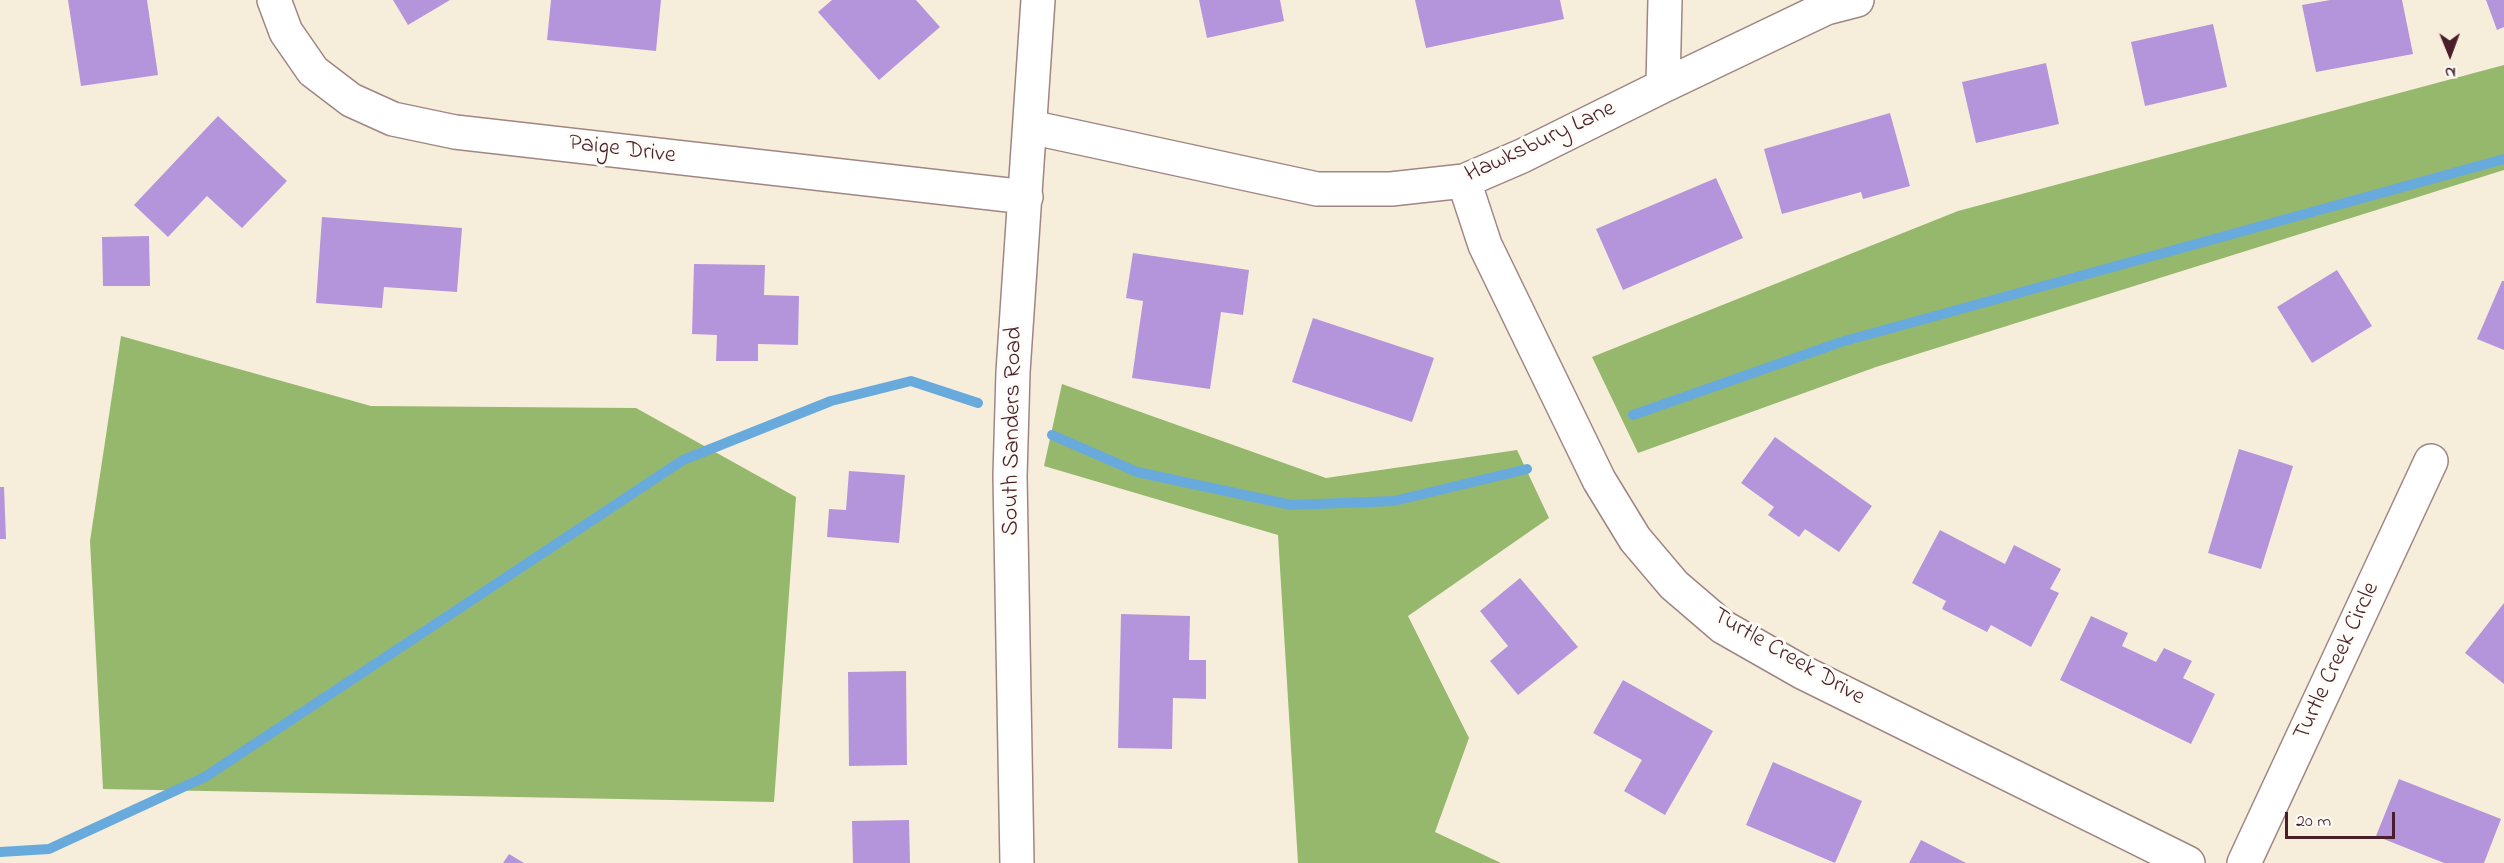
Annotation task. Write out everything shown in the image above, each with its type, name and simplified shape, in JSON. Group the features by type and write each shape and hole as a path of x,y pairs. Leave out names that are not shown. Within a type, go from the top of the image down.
{"street":[{"name":"Paige Drive","path":"274,0 286,32 313,71 351,100 393,119 455,132 1026,197"},
{"name":"South Sanders Road","path":"1017,863 1010,476 1013,372 1038,0"},
{"path":"1662,86 1665,0"},
{"name":"Hawksbury Lane","path":"1030,127 1317,189 1391,189 1464,181 1522,156 1826,8 1857,0"},
{"name":"Turtle Creek Drive","path":"1464,181 1485,244 1599,480 1635,539 1674,585 1723,627 1802,672 2188,863"},
{"name":"Turtle Creek Circle","path":"2244,863 2431,461"}],"green space":[{"path":"2504,65 2504,170 1876,367 1638,453 1592,357 1958,211"},
{"path":"121,336 371,406 636,408 796,497 774,802 103,789 90,541"},
{"path":"1062,384 1326,478 1517,450 1549,518 1408,616 1469,738 1435,832 1501,863 1298,863 1278,535 1044,466"}],"building":[{"path":"68,0 147,0 158,75 81,86"},
{"path":"393,0 450,0 408,25"},
{"path":"551,0 661,0 656,51 547,40"},
{"path":"832,0 916,0 940,27 879,80 818,12"},
{"path":"1199,0 1280,0 1284,21 1207,38"},
{"path":"1415,0 1560,0 1564,19 1426,48"},
{"path":"2330,0 2402,0 2413,54 2316,72 2302,5"},
{"path":"2486,0 2504,0 2504,27 2497,30"},
{"path":"2213,24 2227,87 2145,106 2131,42"},
{"path":"2046,63 2059,124 1976,143 1962,82"},
{"path":"1890,113 1910,186 1863,199 1861,192 1782,214 1764,149"},
{"path":"218,116 287,181 242,228 207,196 168,237 134,205"},
{"path":"1716,178 1743,238 1623,290 1596,229"},
{"path":"322,217 462,228 457,292 384,287 382,308 316,303"},
{"path":"149,236 150,286 103,286 102,237"},
{"path":"1133,253 1249,270 1243,315 1221,312 1210,389 1132,378 1143,301 1126,298"},
{"path":"694,264 765,265 764,295 799,296 798,345 758,344 758,361 716,361 717,335 692,334"},
{"path":"2337,270 2372,326 2312,363 2277,307"},
{"path":"2502,281 2504,281 2504,350 2477,339"},
{"path":"1313,318 1434,358 1412,422 1292,382"},
{"path":"1775,437 1872,506 1839,552 1805,529 1799,537 1768,515 1774,507 1741,483"},
{"path":"2239,449 2293,466 2261,569 2208,553"},
{"path":"849,471 905,475 899,543 827,537 829,509 846,510"},
{"path":"0,487 4,487 6,539 0,539"},
{"path":"1940,530 2005,564 2014,545 2061,569 2050,589 2059,593 2031,647 1991,625 1987,632 1942,609 1946,601 1912,583"},
{"path":"1520,578 1578,647 1518,695 1490,661 1508,646 1480,611"},
{"path":"2504,603 2504,684 2465,653"},
{"path":"1121,614 1190,616 1189,660 1206,660 1206,699 1173,698 1172,749 1118,748"},
{"path":"2091,616 2128,633 2122,646 2156,662 2164,648 2192,661 2183,678 2215,694 2191,744 2060,680"},
{"path":"906,671 907,765 849,766 848,672"},
{"path":"1623,680 1713,731 1665,815 1624,791 1642,760 1593,733"},
{"path":"1773,762 1862,801 1835,863 1746,825"},
{"path":"2399,779 2501,819 2484,863 2444,863 2376,836"},
{"path":"909,820 910,863 853,863 852,821"},
{"path":"1921,840 1966,863 1909,863"},
{"path":"509,854 524,863 503,863"}],"waterway":[{"path":"1633,415 1841,342 2504,159"},
{"path":"0,852 49,849 205,777 683,460 831,401 911,381 978,403"},
{"path":"1052,435 1137,472 1291,505 1394,501 1527,469"}]}
